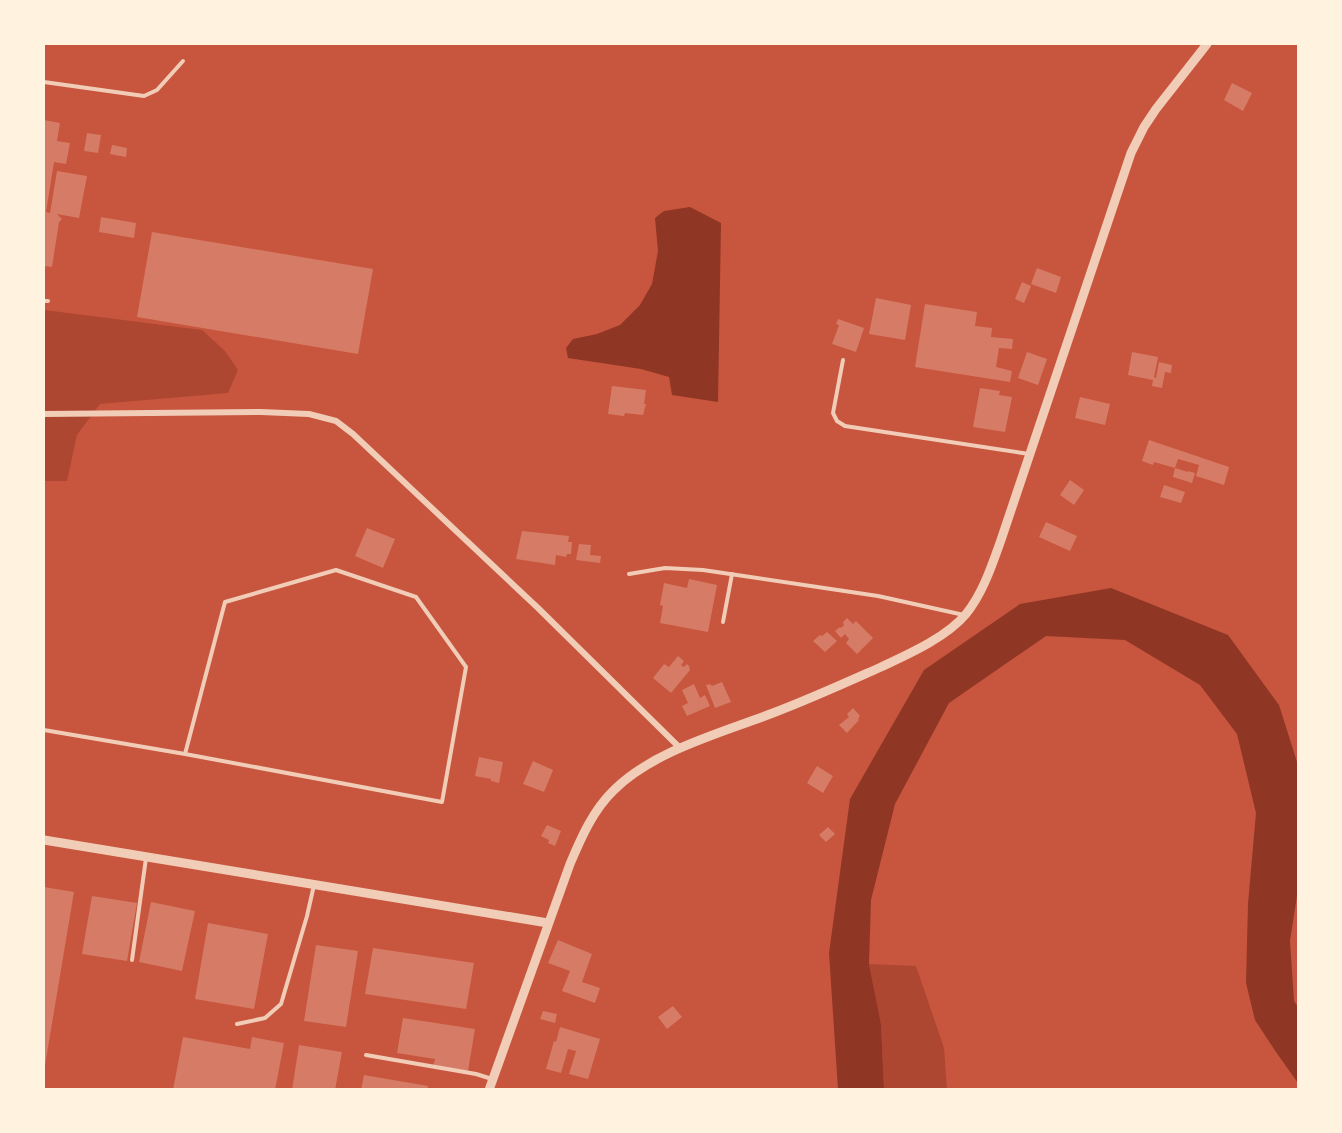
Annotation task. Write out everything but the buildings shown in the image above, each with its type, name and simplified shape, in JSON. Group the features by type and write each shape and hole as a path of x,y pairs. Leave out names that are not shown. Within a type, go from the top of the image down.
{"street":[{"path":"489,1089 578,846 585,831 612,791 637,771 680,748 815,697 917,650 965,616 992,566 1131,153 1156,109 1207,44"},
{"path":"44,414 261,412 309,414 336,421 353,434 538,608 680,748"},
{"path":"44,840 548,923"}],"lane":[{"path":"44,82 144,96 158,90 183,61"},
{"path":"843,360 833,413 837,421 845,426 1030,454"},
{"path":"629,574 665,568 704,570 878,596 965,616"},
{"path":"44,730 442,801 466,668 416,597 336,570 225,602 185,754"},
{"path":"723,622 732,574"},
{"path":"132,960 146,857"},
{"path":"237,1024 265,1018 280,1004 314,885"},
{"path":"366,1055 476,1074 492,1079"}],"shaded area":[{"path":"690,207 721,223 718,402 672,395 669,377 641,369 568,358 566,348 573,339 597,334 620,325 640,305 652,284 658,251 655,218 664,211"},
{"path":"44,310 202,330 225,351 238,370 228,393 100,404 77,435 67,481 44,481"},
{"path":"1111,588 1228,635 1279,705 1298,765 1298,889 1290,941 1294,1001 1298,1007 1298,1083 1255,1020 1246,983 1248,904 1256,813 1237,734 1200,685 1125,640 1046,636 949,703 895,804 871,900 869,964 881,1024 884,1089 838,1089 829,953 850,799 924,670 1020,604"},
{"path":"869,964 916,966 944,1048 947,1089 884,1089 881,1024"}]}
